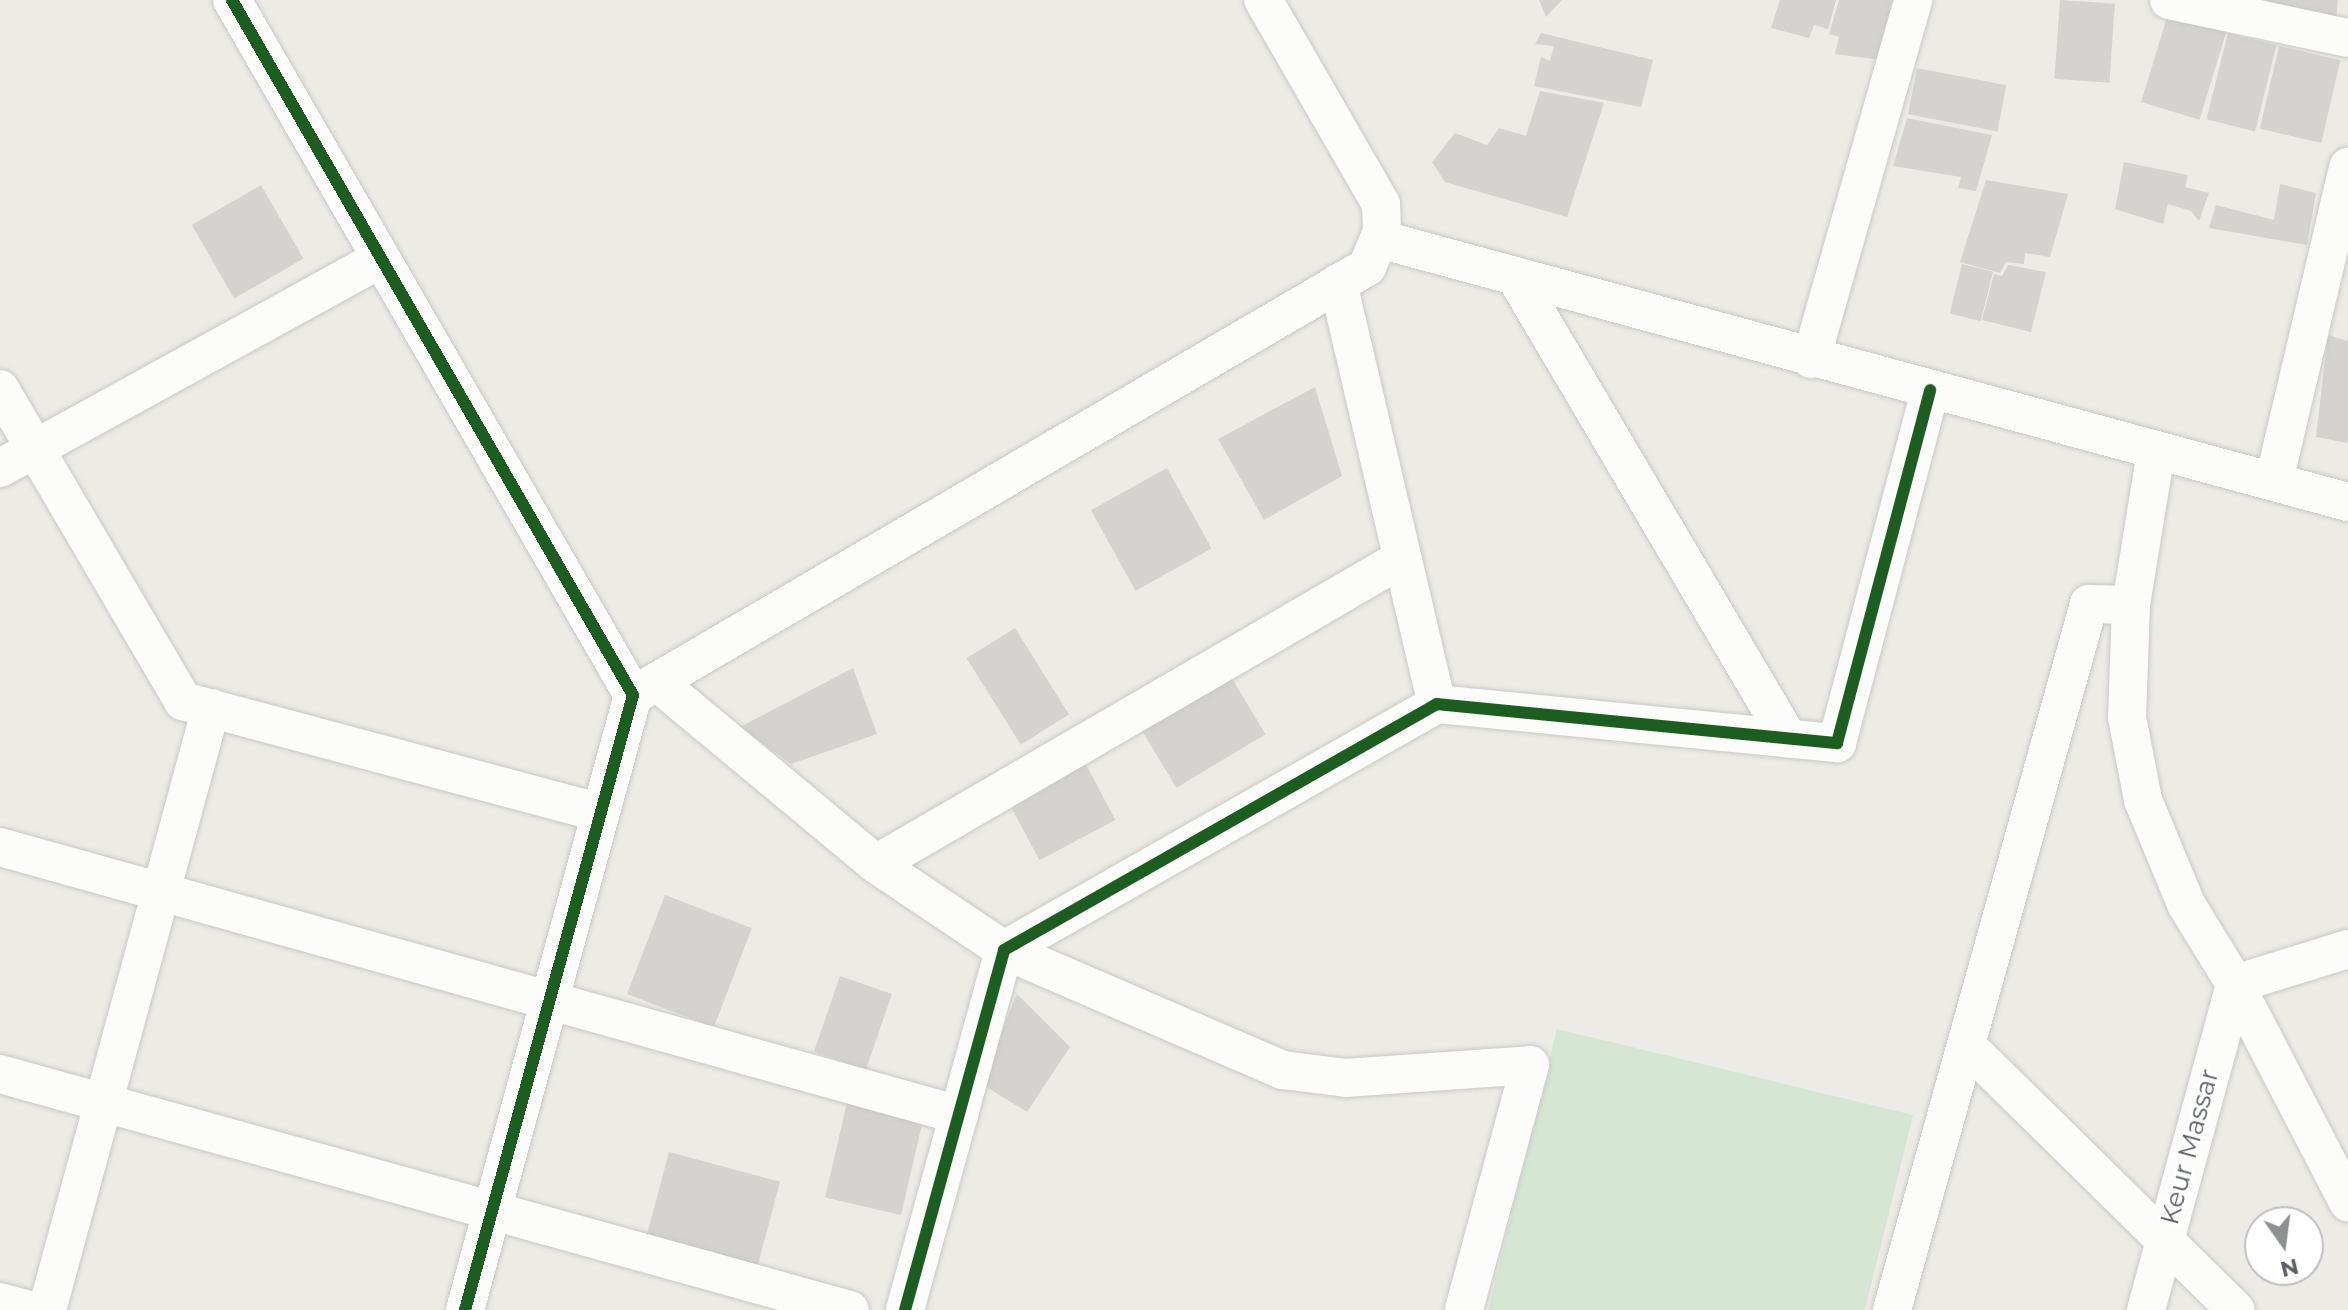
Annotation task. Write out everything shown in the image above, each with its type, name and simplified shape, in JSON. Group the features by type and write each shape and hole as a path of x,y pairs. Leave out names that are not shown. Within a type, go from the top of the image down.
{"street":[{"path":"232,0 380,259 645,689 876,864 1004,950 1283,1070 1346,1078 1530,1065 1464,1310"},
{"path":"465,1310 600,813 645,689 1367,267 1379,239 1381,204 1263,0"},
{"path":"1811,359 1913,0"},
{"path":"2169,0 2348,38"},
{"path":"2274,481 2345,190"},
{"path":"1379,239 1811,359 2348,502"},
{"path":"0,468 380,259"},
{"path":"1515,276 1788,738"},
{"path":"1338,283 1437,704"},
{"path":"0,389 183,701 600,813"},
{"path":"905,1310 1004,950 1437,704 1837,743 1930,390"},
{"path":"2156,452 2131,605 2127,717 2143,800 2186,904 2235,984 2347,1196"},
{"path":"876,864 1403,558"},
{"path":"1892,1310 2089,604 2131,605"},
{"path":"47,1310 211,708"},
{"path":"0,847 959,1115"},
{"path":"2235,984 2348,949"},
{"name":"Keur Massar","path":"2146,1310 2235,984"},
{"path":"1966,1045 2236,1310"},
{"path":"0,1074 850,1310"},
{"path":"0,1302 30,1310"}],"green space":[{"path":"1557,1029 1913,1115 1865,1310 1488,1310"}],"building":[{"path":"1539,0 1562,0 1546,17"},
{"path":"1780,0 1836,0 1828,29 1814,25 1809,38 1771,28"},
{"path":"1839,0 1897,0 1882,60 1835,54 1839,37 1829,34"},
{"path":"2060,0 2115,4 2109,83 2054,79"},
{"path":"2265,0 2338,0 2336,21 2263,9"},
{"path":"2168,14 2226,32 2199,120 2141,102"},
{"path":"1541,33 1653,60 1641,107 1534,86 1541,57 1550,61 1554,46 1535,44"},
{"path":"2228,33 2277,45 2255,131 2206,119"},
{"path":"2279,46 2340,60 2321,143 2260,129"},
{"path":"1917,68 2006,85 1997,132 1908,114"},
{"path":"1540,91 1604,103 1567,217 1445,182 1432,162 1455,133 1487,145 1499,128 1526,136"},
{"path":"1907,118 1992,135 1976,191 1958,188 1961,177 1893,166"},
{"path":"2124,162 2188,175 2185,187 2209,193 2199,221 2191,211 2168,204 2163,224 2115,209"},
{"path":"1986,180 2068,194 2050,257 2025,253 2024,264 2006,262 2000,273 1960,262"},
{"path":"2280,184 2316,193 2307,245 2209,228 2216,205 2274,220"},
{"path":"261,185 304,259 234,299 192,225"},
{"path":"1962,264 1993,272 1981,321 1950,313"},
{"path":"2008,265 2046,272 2031,332 1982,320 1994,274 2002,276"},
{"path":"2328,335 2348,341 2348,443 2316,437"},
{"path":"1315,387 1342,476 1264,520 1218,439"},
{"path":"1167,468 1212,548 1136,591 1091,510"},
{"path":"1015,628 1069,715 1021,745 967,658"},
{"path":"853,668 877,734 791,764 740,727"},
{"path":"1230,675 1266,734 1176,788 1141,729"},
{"path":"1083,759 1115,820 1039,860 1007,799"},
{"path":"665,895 752,928 714,1027 627,994"},
{"path":"840,976 892,994 866,1070 814,1052"},
{"path":"1017,994 1070,1047 1027,1112 980,1083"},
{"path":"848,1098 924,1116 901,1215 825,1197"},
{"path":"669,1152 780,1182 757,1267 646,1237"}],"cycle path":[{"path":"232,0 633,695 465,1310"},
{"path":"905,1310 1004,950 1437,704 1837,743 1930,390"}]}
